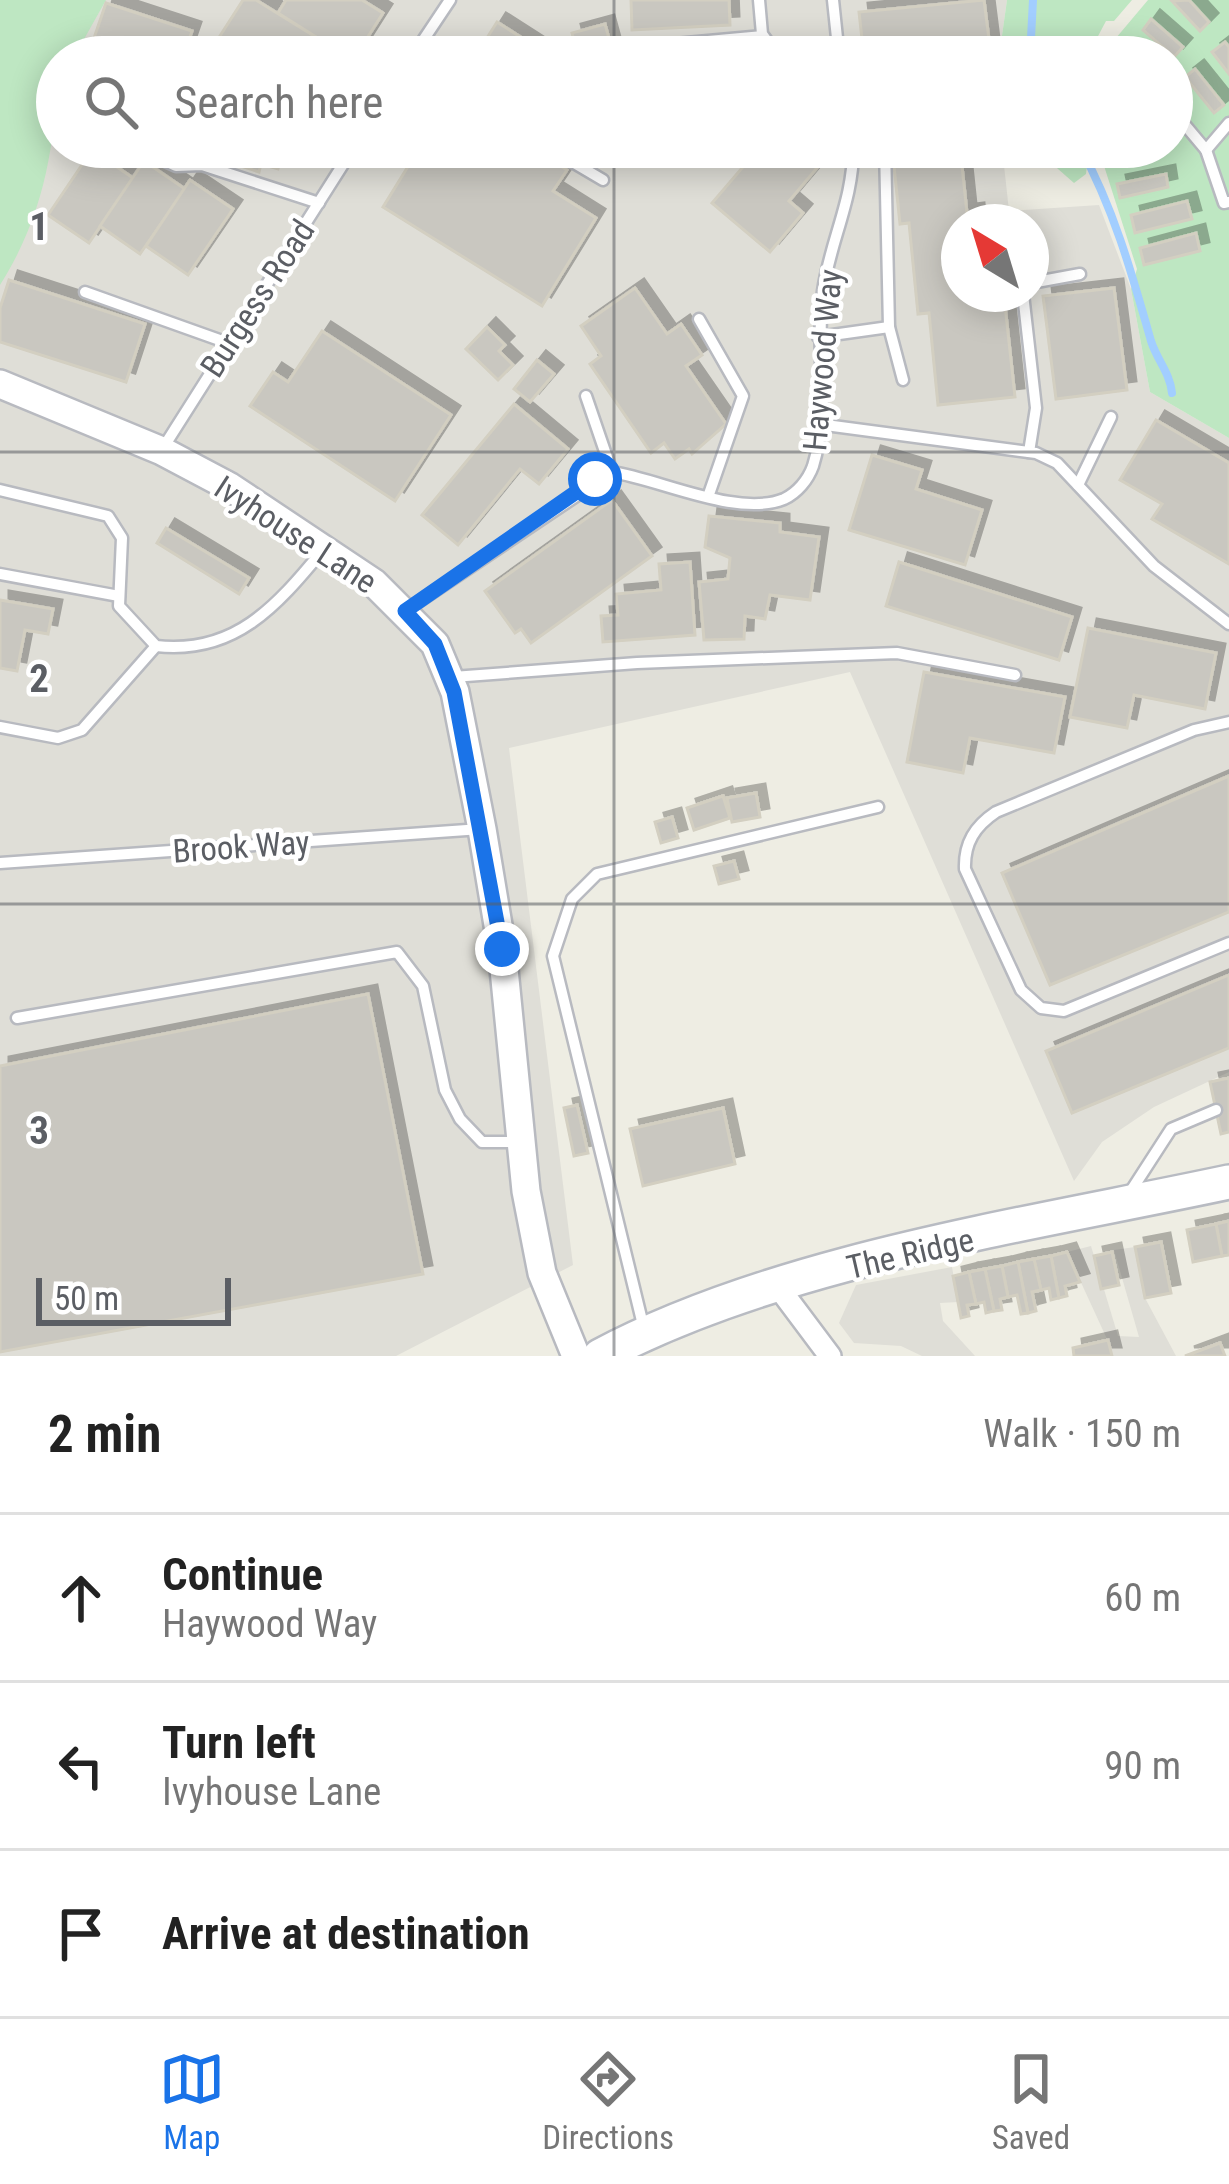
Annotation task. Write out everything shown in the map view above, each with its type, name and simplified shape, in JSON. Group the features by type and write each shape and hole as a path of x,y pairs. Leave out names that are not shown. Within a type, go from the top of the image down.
{"main road":[{"name":"The Ridge","path":"600,1356 645,1332 776,1284 1229,1182"}],"street":[{"name":"Ivyhouse Lane","path":"0,385 162,451 325,547 405,611 435,644 450,678 482,829 502,949 520,1142 542,1273 577,1356"},
{"path":"776,1284 830,1356"}],"lane":[{"path":"426,36 450,0"},
{"path":"759,0 763,36"},
{"path":"833,0 837,36"},
{"path":"1206,150 1229,123"},
{"path":"1193,134 1206,150 1224,203 1229,202"},
{"path":"211,168 319,203"},
{"name":"Burgess Road","path":"162,451 341,168"},
{"path":"583,168 603,180"},
{"name":"Haywood Way","path":"612,472 708,496 760,503 795,494 814,462 818,338 829,260 848,204 851,168"},
{"path":"885,168 889,327 903,380"},
{"path":"1049,280 1080,274"},
{"path":"85,292 228,343"},
{"path":"1025,312 1036,408 1029,452"},
{"path":"699,319 742,396 708,496"},
{"path":"818,338 889,327"},
{"path":"405,611 612,472 586,396"},
{"path":"1078,485 1111,417"},
{"path":"818,424 1029,452 1057,463 1125,539 1229,624"},
{"path":"0,490 108,516 122,538 119,606 156,646 192,650 232,637 287,593 325,547"},
{"path":"0,574 119,596"},
{"path":"0,727 58,738 82,730 156,646"},
{"path":"450,678 637,663 897,653 1016,675"},
{"path":"1229,722 1194,730 996,812 980,823 964,857 965,869 1021,991 1041,1007 1064,1011 1229,943"},
{"path":"645,1332 592,1133 554,956 572,899 597,874 878,807"},
{"name":"Brook Way","path":"0,863 482,829"},
{"path":"16,1018 397,952 423,986 445,1090 460,1119 482,1142 520,1142"},
{"path":"1122,1205 1171,1129 1216,1110"}],"shaded area":[{"path":"68,0 1007,0 1002,36 50,36"},
{"path":"36,64 36,168 1004,168 1008,204 941,204 941,312 1049,312 1049,208 1099,205 1131,289 1150,392 1229,438 1229,1072 1154,1107 1102,1142 1074,1181 850,672 509,748 573,1265 396,1356 0,1356 0,137"},
{"path":"1091,1246 1118,1336 1139,1337 1114,1250 1135,1247 1145,1298 1176,1356 1074,1356 1073,1348 1107,1339 1067,1252"},
{"path":"952,1267 958,1302 940,1303 943,1321 975,1356 922,1356 901,1346 854,1343 839,1323 856,1285"}],"green space":[{"path":"0,0 106,0 86,36 36,36 36,168 47,168 28,231 0,285"},
{"path":"1007,0 1132,0 1114,21 1106,21 1098,36 1002,36"},
{"path":"1148,0 1229,0 1229,438 1150,392 1131,289 1137,269 1105,168 1193,168 1193,36 1118,36"},
{"path":"1057,168 1087,168 1074,183"}],"building":[{"path":"243,0 256,0 314,36 220,36"},
{"path":"286,0 362,0 383,13 368,36 315,36 278,13"},
{"path":"631,0 729,0 730,25 632,30"},
{"path":"984,0 989,36 862,36 859,12"},
{"path":"1189,0 1209,22 1200,31 1172,1"},
{"path":"106,3 192,31 190,36 95,36"},
{"path":"1151,19 1170,36 1150,36 1143,30"},
{"path":"497,22 519,36 488,36"},
{"path":"605,24 608,36 573,36"},
{"path":"1225,42 1229,47 1229,74 1212,52"},
{"path":"1193,71 1224,105 1214,113 1193,87"},
{"path":"80,168 118,168 133,178 89,243 48,215"},
{"path":"139,168 154,168 185,189 140,254 100,226"},
{"path":"407,168 564,168 567,170 553,191 596,218 542,306 383,207"},
{"path":"742,168 817,168 789,201 803,213 770,252 712,203"},
{"path":"894,168 962,168 966,204 941,204 941,312 1006,312 1015,397 938,405 929,313 918,314 909,223 900,224"},
{"path":"1166,174 1168,187 1120,198 1117,184"},
{"path":"190,180 233,209 188,275 146,246"},
{"path":"1187,201 1192,219 1135,233 1131,215"},
{"path":"1196,233 1200,251 1144,265 1140,248"},
{"path":"9,280 145,324 126,382 0,342 0,308"},
{"path":"635,288 667,334 681,324 702,355 686,366 726,424 692,454 689,449 675,459 664,443 651,453 590,364 601,356 581,326"},
{"path":"1114,288 1127,390 1056,399 1045,312 1049,312 1049,295"},
{"path":"487,327 505,345 499,351 513,365 498,380 466,349"},
{"path":"322,331 451,415 395,501 250,406 273,372 288,382"},
{"path":"537,360 554,374 530,402 514,389"},
{"path":"514,404 568,449 539,484 520,469 458,545 422,515"},
{"path":"1156,420 1229,463 1229,564 1152,519 1162,504 1120,480"},
{"path":"872,455 922,470 916,489 982,510 965,565 849,530"},
{"path":"612,500 652,556 531,643 521,629 515,633 485,591"},
{"path":"709,516 780,523 780,532 819,537 810,600 770,595 765,619 745,616 744,639 704,640 699,582 728,579 730,558 705,547"},
{"path":"166,528 249,578 239,594 157,543"},
{"path":"690,562 695,635 603,642 601,616 618,615 616,594 661,590 659,564"},
{"path":"899,562 1072,617 1059,660 886,606"},
{"path":"0,600 53,609 48,634 25,630 17,671 0,668"},
{"path":"1088,628 1216,653 1205,709 1134,695 1127,728 1070,717"},
{"path":"924,672 1065,697 1054,753 970,738 963,773 907,762"},
{"path":"1229,776 1229,912 1050,985 1002,873"},
{"path":"756,793 760,817 732,822 727,798"},
{"path":"723,796 730,818 694,830 687,808"},
{"path":"672,817 678,838 661,843 655,822"},
{"path":"734,861 739,879 719,884 714,866"},
{"path":"1229,975 1229,1048 1072,1113 1046,1051"},
{"path":"368,994 423,1274 0,1352 0,1066"},
{"path":"1229,1078 1229,1132 1221,1134 1210,1082"},
{"path":"577,1105 588,1153 574,1156 564,1108"},
{"path":"723,1108 735,1164 643,1186 630,1129"},
{"path":"1229,1221 1229,1255 1222,1256 1216,1224"},
{"path":"1216,1224 1222,1256 1193,1262 1187,1230"},
{"path":"1161,1242 1171,1293 1145,1298 1135,1247"},
{"path":"1067,1252 1080,1282 1065,1286 1067,1296 1059,1298 1051,1256"},
{"path":"1112,1252 1119,1285 1101,1289 1094,1256"},
{"path":"1051,1256 1059,1298 1051,1300 1049,1288 1041,1290 1034,1259"},
{"path":"1034,1259 1041,1290 1032,1292 1036,1311 1028,1313 1018,1262"},
{"path":"1018,1262 1028,1313 1021,1314 1017,1295 1008,1297 1002,1266"},
{"path":"1002,1266 1008,1297 1000,1299 1002,1310 994,1311 985,1269"},
{"path":"985,1269 994,1311 986,1313 984,1302 976,1304 969,1272"},
{"path":"969,1272 976,1304 967,1305 969,1316 961,1318 953,1276"},
{"path":"1108,1340 1112,1356 1074,1356 1073,1348"},
{"path":"1220,1343 1225,1356 1185,1356"}],"waterway":[{"path":"1031,36 1033,0"},
{"path":"1091,168 1172,393"}],"route":[{"path":"502,949 450,678 435,644 405,611 595,479"}]}
